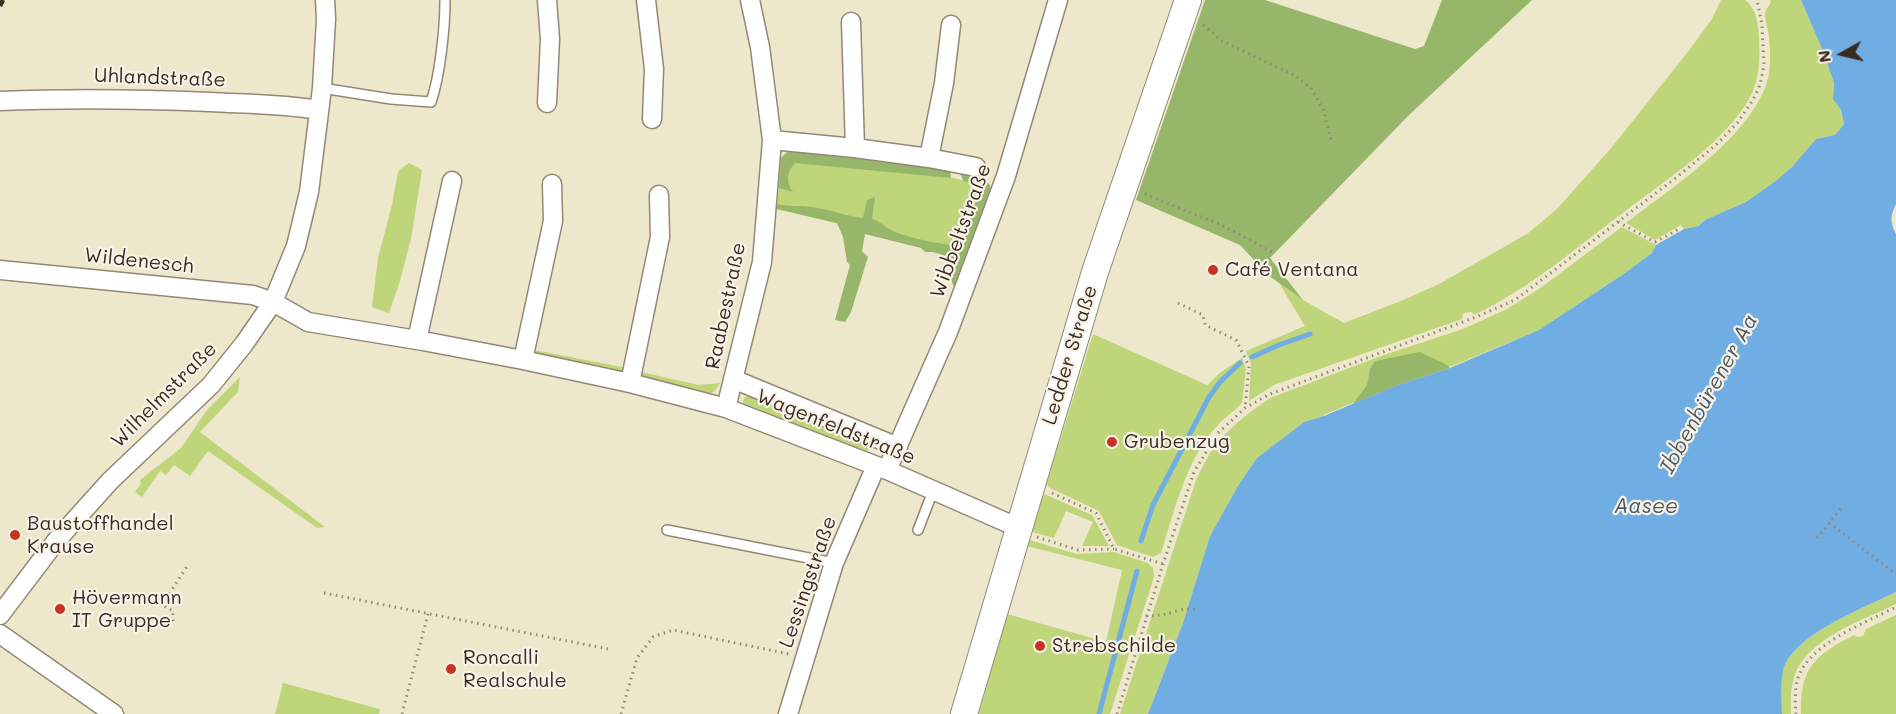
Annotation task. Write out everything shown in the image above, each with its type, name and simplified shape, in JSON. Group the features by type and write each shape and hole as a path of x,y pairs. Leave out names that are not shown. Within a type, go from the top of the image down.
{"main road":[{"name":"Ledder Straße","path":"964,714 1095,272 1187,2"}],"street":[{"name":"Wilhelmstraße","path":"0,615 56,541 110,481 211,385 244,344 273,302 296,246 309,192 322,88 325,0"},
{"path":"547,0 550,39 547,103"},
{"path":"646,0 654,69 652,119"},
{"name":"Raabestraße","path":"726,408 762,262 772,140 760,47 750,0"},
{"name":"Wibbeltstraße","path":"882,468 898,447 948,332 1006,176 1058,0"},
{"path":"851,22 855,148"},
{"path":"929,158 944,83 951,26"},
{"name":"Uhlandstraße","path":"0,101 61,98 145,99 242,103 319,110"},
{"path":"772,140 855,148 976,167"},
{"path":"417,340 452,181"},
{"path":"523,360 553,221 552,184"},
{"path":"630,383 660,237 659,195"},
{"name":"Wildenesch","path":"0,270 253,295 273,302"},
{"name":"Wagenfeldstraße","path":"273,302 308,322 523,360 630,383 726,408 882,468 1020,527"},
{"path":"733,380 898,447"},
{"name":"Lessingstraße","path":"788,714 834,563 882,468"},
{"path":"0,634 114,714"}],"lane":[{"path":"322,88 391,99 431,102 435,90 446,0"},
{"path":"918,530 933,491"},
{"path":"667,530 834,563"}],"path":[{"path":"1117,714 1146,616 1194,472 1217,434 1245,408 1270,394 1476,318 1515,300 1717,144 1747,111 1760,85 1764,65 1762,25 1758,2 1752,0"},
{"path":"1187,2 1204,26 1222,40 1296,76 1311,88 1323,109 1331,140"},
{"path":"1124,184 1245,236 1272,252"},
{"path":"1618,222 1655,242 1681,228"},
{"path":"1178,303 1203,315 1205,325 1236,340 1249,366 1245,408"},
{"path":"1032,484 1096,513 1114,549"},
{"path":"1817,538 1840,508"},
{"path":"1829,523 1896,574"},
{"path":"1020,527 1031,536 1078,550 1114,549 1163,564"},
{"path":"173,621 173,611 162,605 188,565"},
{"path":"324,593 608,650"},
{"path":"1146,616 1164,616 1182,609 1190,610 1199,607"},
{"path":"1796,714 1797,681 1804,667 1818,651 1842,635 1896,607"},
{"path":"402,714 428,614"},
{"path":"621,714 637,658 653,637 673,630 806,658"}],"green space":[{"path":"1205,0 1265,0 1415,49 1424,46 1442,0 1532,0 1408,116 1270,258 1303,300 1268,275 1240,245 1136,200"},
{"path":"1721,0 1745,0 1754,12 1759,37 1757,77 1753,92 1739,115 1694,159 1554,266 1495,304 1474,315 1471,312 1463,313 1462,319 1274,385 1249,401 1251,364 1246,351 1305,326 1279,283 1303,300 1344,323 1439,284 1527,234 1557,209 1612,147 1691,48 1712,19"},
{"path":"1770,0 1801,0 1823,51 1834,83 1833,99 1841,110 1844,124 1835,135 1816,139 1792,167 1746,202 1702,221 1699,226 1684,229 1681,225 1655,240 1626,223 1711,157 1749,116 1762,95 1770,69 1765,14"},
{"path":"800,150 950,170 951,178 795,163 788,177 793,192 779,188 781,158 788,151"},
{"path":"781,158 954,178 982,186 958,253 777,209"},
{"path":"409,163 422,170 411,239 389,313 372,307 378,258 399,170"},
{"path":"965,173 984,178 991,188 955,289 951,280 949,257 865,234 862,251 868,257 851,312 845,322 835,320 850,265 847,262 843,237 837,223 777,209 777,204 807,206 863,218 867,200 875,197 872,219 889,229 924,240 961,245 981,186 963,181 961,175"},
{"path":"1622,227 1656,245 1652,253 1539,330 1304,422 1257,458 1239,484 1210,536 1183,623 1148,714 1120,714 1196,480 1212,450 1231,428 1270,398 1381,356 1463,329 1507,309 1539,289"},
{"path":"1093,334 1207,385 1242,358 1246,369 1242,403 1218,425 1198,453 1183,485 1161,553 1153,557 1117,545 1099,511 1048,487 1047,483"},
{"path":"534,350 627,368 620,373 535,354"},
{"path":"1420,352 1450,368 1395,386 1353,404 1367,385 1370,369 1375,361"},
{"path":"641,372 699,385 720,383 715,391 706,395 643,380"},
{"path":"240,377 238,392 200,432 325,527 317,528 208,451 190,476 174,465 166,475 160,471 142,497 135,492 141,484 140,480 181,448 207,410"},
{"path":"749,396 782,405 871,442 866,454 748,407 743,401"},
{"path":"1044,494 1092,515 1109,546 1082,546 1093,522 1066,511 1054,538 1032,532"},
{"path":"1029,540 1077,554 1114,552 1148,563 1153,568 1154,577 1110,714 979,714 1007,614 1106,642 1122,570 1027,546"},
{"path":"1896,592 1896,604 1836,633 1809,654 1799,666 1793,681 1791,714 1782,714 1783,672 1788,659 1799,646 1831,624"},
{"path":"1896,615 1896,714 1801,714 1803,685 1807,674 1820,656 1854,635 1863,636 1866,629"},
{"path":"283,683 380,709 379,714 275,714"}],"water":[{"name":"Aasee","path":"1801,0 1896,0 1896,204 1892,219 1896,234 1896,592 1830,624 1799,646 1788,659 1783,672 1782,714 1148,714 1183,623 1210,536 1239,484 1257,458 1304,422 1395,386 1450,368 1539,330 1625,273 1652,253 1656,245 1684,229 1699,226 1707,219 1746,202 1792,167 1816,139 1835,135 1844,124 1841,110 1833,99 1834,83"}],"waterway":[{"path":"1252,357 1310,334"},
{"path":"1141,541 1153,505 1209,397 1220,382 1240,363"},
{"path":"1099,714 1137,571"}],"railway":[{"path":"0,6 3,0"}],"place":[{"name":"Café Ventana","path":"1213,270"},
{"name":"Grubenzug","path":"1112,442"},
{"name":"Baustoffhandel Krause","path":"15,535"},
{"name":"Hövermann IT Gruppe","path":"60,609"},
{"name":"Strebschilde","path":"1040,646"},
{"name":"Roncalli Realschule","path":"451,669"}],"water label":[{"name":"Ibbenbürener Aa","path":"1709,394"}]}
